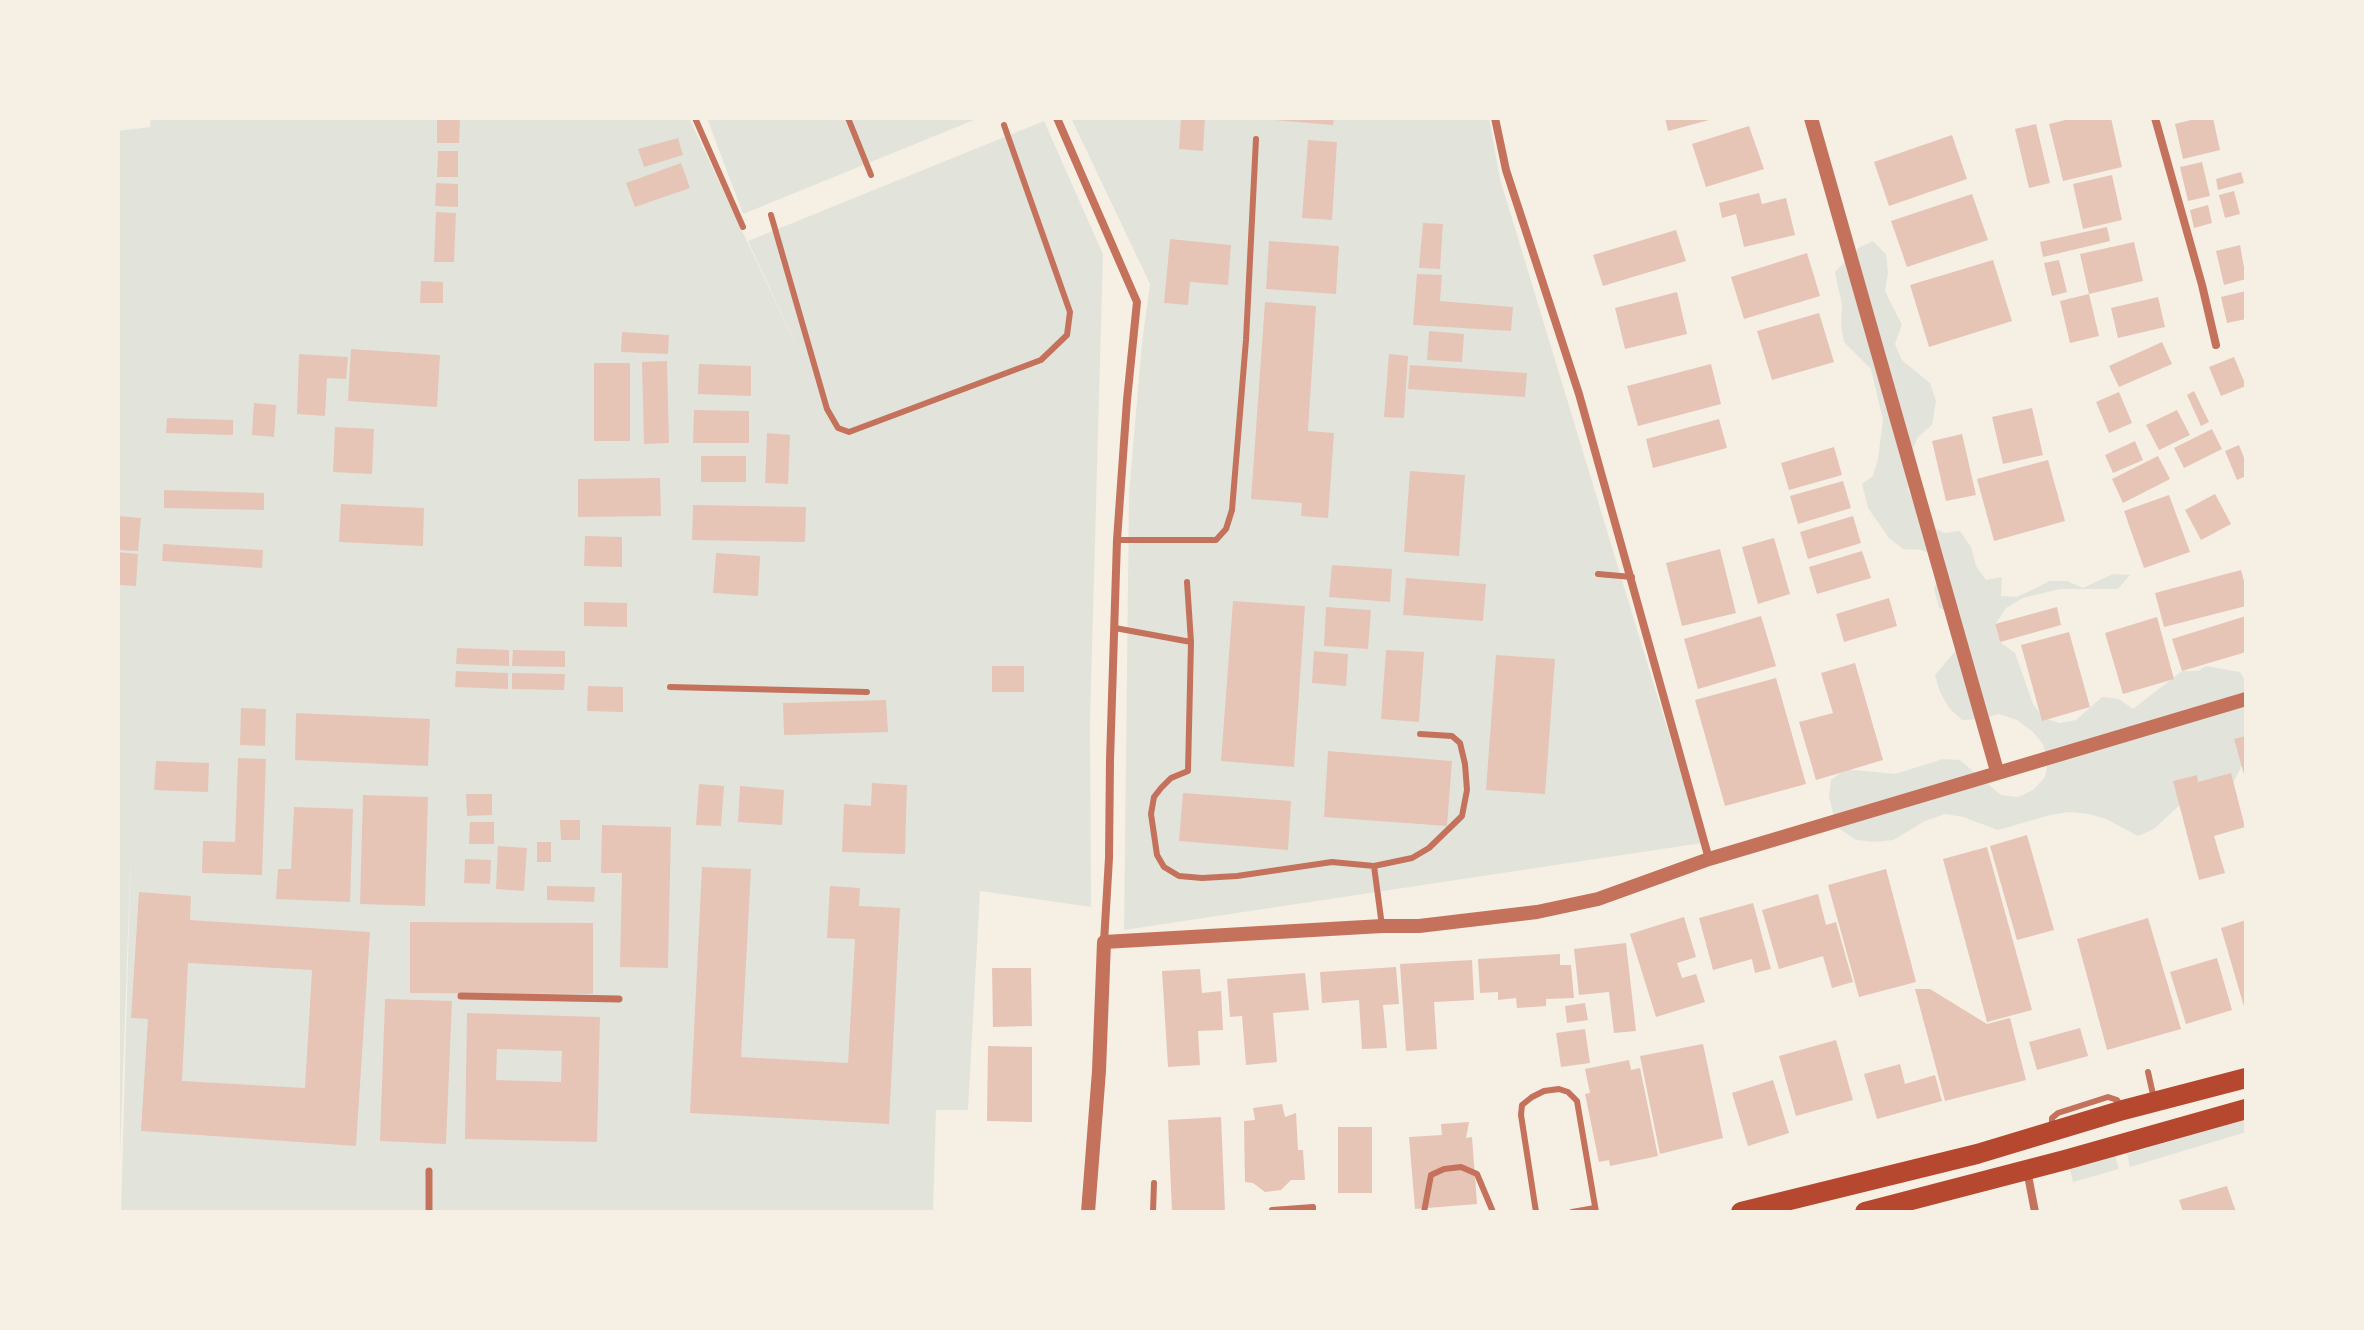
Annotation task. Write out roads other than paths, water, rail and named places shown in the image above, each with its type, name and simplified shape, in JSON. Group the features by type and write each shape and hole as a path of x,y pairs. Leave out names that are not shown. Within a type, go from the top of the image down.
{"highway":[{"path":"1741,1212 1977,1154 2123,1110 2246,1078"},
{"path":"1865,1212 1916,1206 2027,1170 2246,1109"}],"street":[{"path":"1057,118 1137,302 1117,540 1099,1071 1088,1212"},
{"path":"1495,118 1506,170 1579,394 1632,577 1709,859"},
{"path":"1811,118 1997,771"},
{"path":"2155,118 2216,345"},
{"path":"1104,942 1419,926 1537,912 1598,899 1709,859 2246,699"},
{"path":"461,996 619,999"},
{"path":"2027,1170 2035,1212"},
{"path":"429,1171 429,1212"}],"lane":[{"path":"695,118 743,227"},
{"path":"848,118 871,175"},
{"path":"771,215 827,409 838,428 849,432 1041,360 1067,335 1070,312 1004,125"},
{"path":"1117,540 1216,540 1226,529 1232,510 1246,340 1256,139"},
{"path":"1598,574 1632,577"},
{"path":"1187,582 1191,642 1188,771 1171,778 1161,788 1154,797 1151,814 1157,855 1164,867 1179,876 1202,878 1332,862 1374,866 1412,858 1429,848 1462,816 1467,790 1460,743 1452,736 1420,734"},
{"path":"1115,628 1191,642"},
{"path":"670,687 867,692"},
{"path":"1374,866 1382,926"},
{"path":"2148,1072 2155,1102"},
{"path":"1536,1212 1522,1105 1532,1097 1559,1089 1568,1092 1577,1101 1595,1210 1572,1212"},
{"path":"1424,1212 1431,1175 1444,1169 1461,1167 1477,1174 1493,1212"},
{"path":"1153,1212 1154,1183"},
{"path":"1272,1212 1313,1207 1313,1212"}]}
